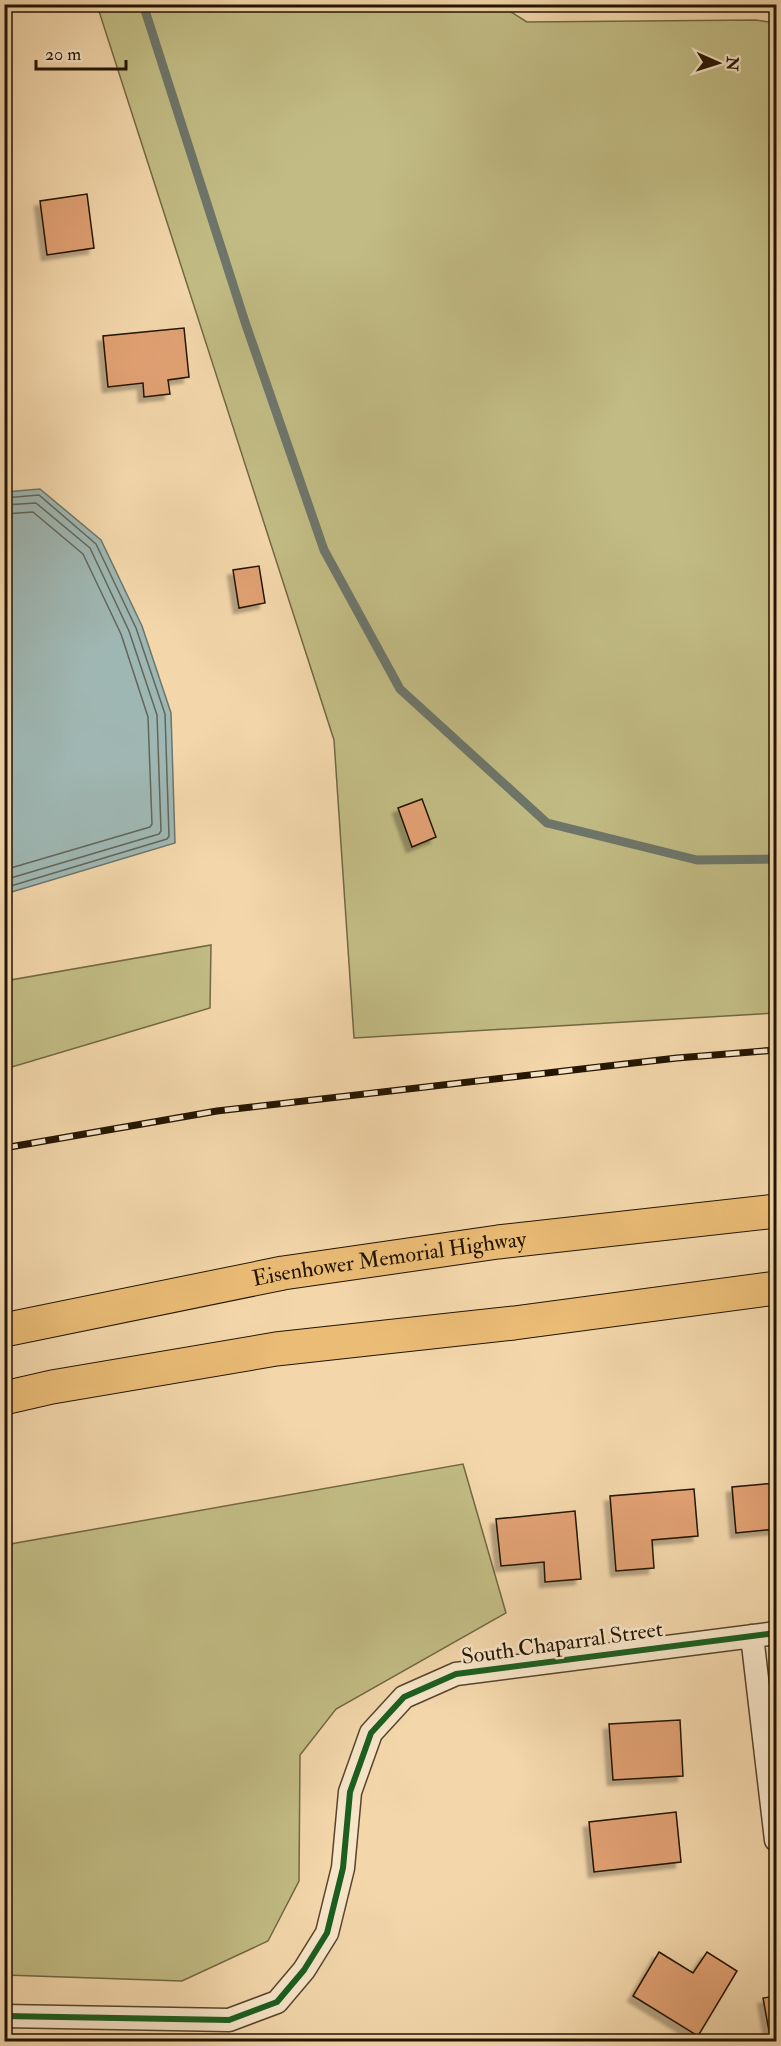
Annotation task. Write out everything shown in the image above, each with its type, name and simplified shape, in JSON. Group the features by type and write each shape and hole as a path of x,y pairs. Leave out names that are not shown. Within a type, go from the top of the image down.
{"main road":[{"name":"Eisenhower Memorial Highway","path":"4,1330 284,1273 498,1242 777,1211"},
{"path":"4,1398 276,1349 514,1323 777,1288"}],"street":[{"name":"South Chaparral Street","path":"4,2016 230,2020 277,2002 304,1970 327,1933 343,1868 350,1792 371,1732 404,1697 456,1674 777,1633"},
{"path":"752,1636 777,1840"}],"shaded area":[{"path":"498,4 527,22 756,20 776,23 776,1013 354,1038 334,740 97,5"},
{"path":"211,945 210,1008 5,1069 5,981"},
{"path":"463,1464 506,1613 336,1709 300,1755 299,1881 268,1941 182,1981 5,1975 5,1545"}],"water":[{"path":"40,489 101,540 142,626 171,713 175,843 5,894 5,492"}],"building":[{"path":"87,194 94,248 47,255 40,201"},
{"path":"184,328 189,377 168,380 170,394 144,397 143,383 108,387 103,336"},
{"path":"259,566 265,603 239,608 233,570"},
{"path":"422,799 436,837 412,847 398,808"},
{"path":"776,1483 776,1529 736,1533 732,1487"},
{"path":"694,1489 698,1536 652,1540 654,1568 616,1571 610,1496"},
{"path":"575,1511 581,1579 545,1582 544,1562 501,1566 496,1519"},
{"path":"680,1720 683,1776 613,1780 609,1724"},
{"path":"676,1812 681,1862 594,1872 589,1822"},
{"path":"659,1952 693,1973 707,1952 737,1971 698,2036 633,1996"},
{"path":"776,1996 776,2042 771,2042 763,1998"}],"waterway":[{"path":"143,4 245,322 324,550 400,689 547,823 697,860 776,859"}],"railway":[{"path":"4,1148 217,1111 677,1058 776,1050"}],"cycle path":[{"path":"4,2016 229,2020 277,2002 304,1970 327,1933 343,1868 350,1792 371,1733 404,1697 456,1674 776,1633"}]}
